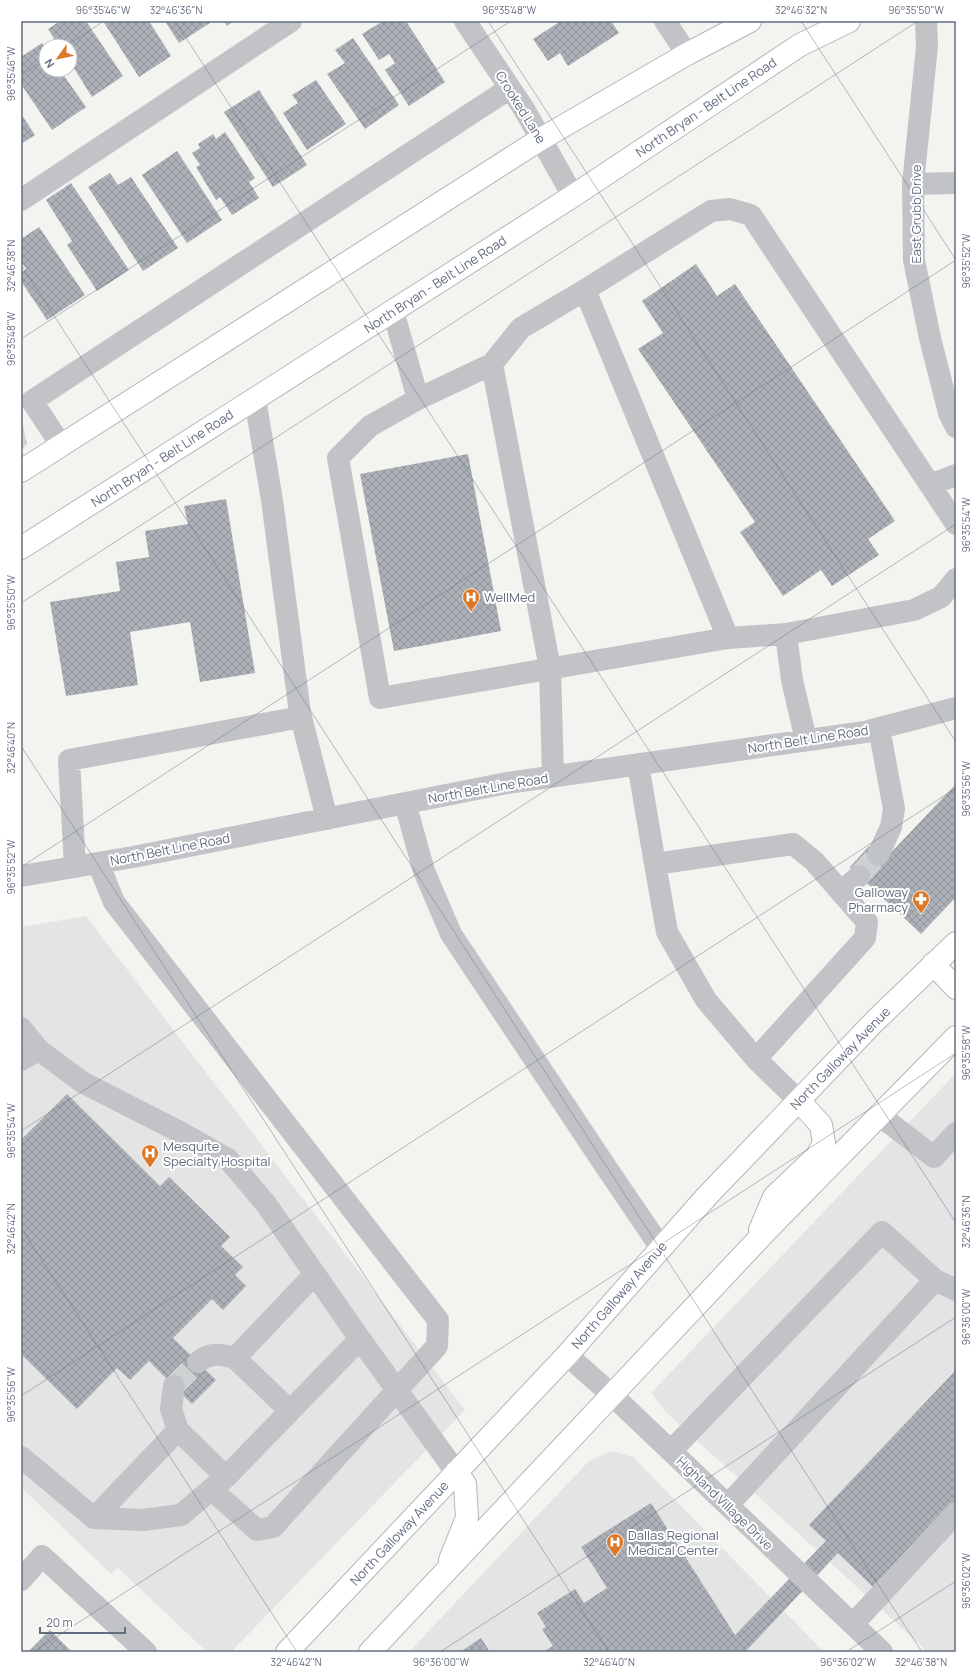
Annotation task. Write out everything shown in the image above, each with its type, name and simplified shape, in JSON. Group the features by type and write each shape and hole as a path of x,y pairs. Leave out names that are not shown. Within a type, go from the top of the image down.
{"main road":[{"path":"21,471 541,139 687,54 750,21"},
{"name":"North Bryan - Belt Line Road","path":"21,548 573,196 800,45 849,21"},
{"name":"North Galloway Avenue","path":"287,1652 567,1355 707,1196 933,964 956,943"},
{"path":"933,964 956,988"},
{"path":"370,1652 755,1242 956,1037"},
{"path":"755,1242 774,1197 817,1156 824,1143 821,1125 799,1101"},
{"path":"445,1572 467,1518 465,1484 456,1472"}],"street":[{"path":"21,200 291,21"},
{"name":"Crooked Lane","path":"465,21 524,109 573,196"},
{"path":"666,21 687,54"},
{"name":"East Grubb Drive","path":"926,21 927,46 913,184 914,260 930,338 949,413 956,427"},
{"path":"61,445 32,401 510,88"},
{"path":"913,184 956,183"},
{"path":"956,524 751,215 730,209 711,211 585,290 521,328 492,364 418,399 370,426 338,458 380,698 728,638 786,634 914,610 941,597 956,579"},
{"path":"585,290 728,638"},
{"path":"393,311 418,399"},
{"path":"492,364 550,668 553,776"},
{"path":"255,399 272,500 301,718 327,819"},
{"path":"930,485 956,475"},
{"path":"786,634 792,680 806,740"},
{"name":"North Belt Line Road","path":"21,874 98,863 507,783 865,732 956,708"},
{"path":"75,867 69,760 301,718"},
{"path":"878,728 894,809 891,827 878,855"},
{"path":"638,764 667,932 706,1000 756,1059 799,1101"},
{"path":"405,803 424,870 451,934 661,1248"},
{"path":"655,864 793,844 814,861 867,922 865,938 756,1059"},
{"path":"98,863 114,902 438,1320 437,1346 273,1526 257,1530 178,1430 171,1409 174,1386"},
{"path":"841,892 859,876"},
{"path":"21,1028 30,1055 180,1132 228,1159 266,1204 314,1275 456,1472"},
{"path":"879,1115 934,1157 956,1133"},
{"path":"671,1451 882,1232 935,1280 956,1290"},
{"path":"235,1358 314,1275"},
{"path":"728,1505 935,1280"},
{"path":"21,1457 94,1518 143,1520 180,1516 219,1483 360,1339"},
{"path":"198,1362 204,1357 218,1354 235,1358 290,1411"},
{"name":"Highland Village Drive","path":"567,1355 612,1395 882,1652"},
{"path":"94,1518 178,1430"},
{"path":"853,1624 956,1513"},
{"path":"21,1580 42,1556 146,1652"}],"shaded area":[{"path":"21,416 27,444 21,450"},
{"name":"Mesquite Specialty Hospital","path":"86,916 465,1410 231,1652 207,1652 118,1568 111,1574 21,1487 21,927"},
{"path":"956,1073 956,1652 928,1652 667,1413 651,1393"},
{"name":"Dallas Regional Medical Center","path":"611,1451 633,1457 824,1652 409,1652 589,1461"}],"building":[{"path":"60,21 86,21 123,76 92,97 78,75 78,38 54,38 48,29"},
{"path":"103,21 149,21 171,56 139,77"},
{"path":"165,21 213,21 179,43"},
{"path":"224,21 234,21 227,26"},
{"path":"383,21 406,21 445,82 409,106 385,70 395,63 389,54 379,60 362,34"},
{"path":"561,21 611,21 619,33 568,66 560,53 548,61 533,39"},
{"path":"353,38 399,105 365,129 327,74 345,63 335,50"},
{"path":"38,46 38,78 66,78 86,107 52,130 21,84 21,57"},
{"path":"316,80 346,124 307,150 283,113 298,103 292,95"},
{"path":"259,90 307,165 273,187 224,112"},
{"path":"21,114 35,135 21,144"},
{"path":"225,132 255,178 249,182 259,198 232,215 220,197 216,200 196,167 200,165 192,153 200,148 198,144 213,134 216,139"},
{"path":"177,151 222,220 187,243 142,175"},
{"path":"110,173 118,185 131,177 178,248 143,271 88,187"},
{"path":"71,183 129,270 97,291 67,245 72,241 46,200"},
{"path":"39,227 85,295 47,320 21,281 21,273 26,269 21,261 21,239"},
{"path":"696,264 717,296 735,284 895,521 868,539 879,555 832,586 821,570 783,596 740,532 755,522 638,349 663,333 642,301"},
{"path":"468,454 501,631 394,651 360,474"},
{"path":"226,499 255,673 200,682 190,622 130,632 138,685 66,696 50,602 120,591 116,562 149,557 145,531 188,524 184,506"},
{"path":"956,784 956,897 921,934 850,867 869,846 884,860"},
{"path":"67,1094 160,1186 169,1177 230,1237 221,1246 243,1267 235,1275 246,1286 223,1310 212,1299 173,1338 216,1380 192,1404 149,1361 130,1380 117,1368 77,1409 21,1354 21,1140"},
{"path":"956,1370 956,1502 874,1588 838,1553 746,1652 543,1652 553,1646 542,1629 546,1627 537,1613 575,1589 584,1603 607,1588 581,1547 651,1503 735,1635 826,1541 809,1525"},
{"path":"50,1630 72,1652 28,1652"},
{"path":"481,1638 490,1652 460,1652"}],"tunnel":[{"path":"859,876 878,855"},
{"path":"174,1386 198,1362"}],"place":[{"name":"WellMed","path":"471,612"},
{"name":"Galloway Pharmacy","path":"921,914"},
{"name":"Mesquite Specialty Hospital","path":"150,1168"},
{"name":"Dallas Regional Medical Center","path":"615,1557"}]}
